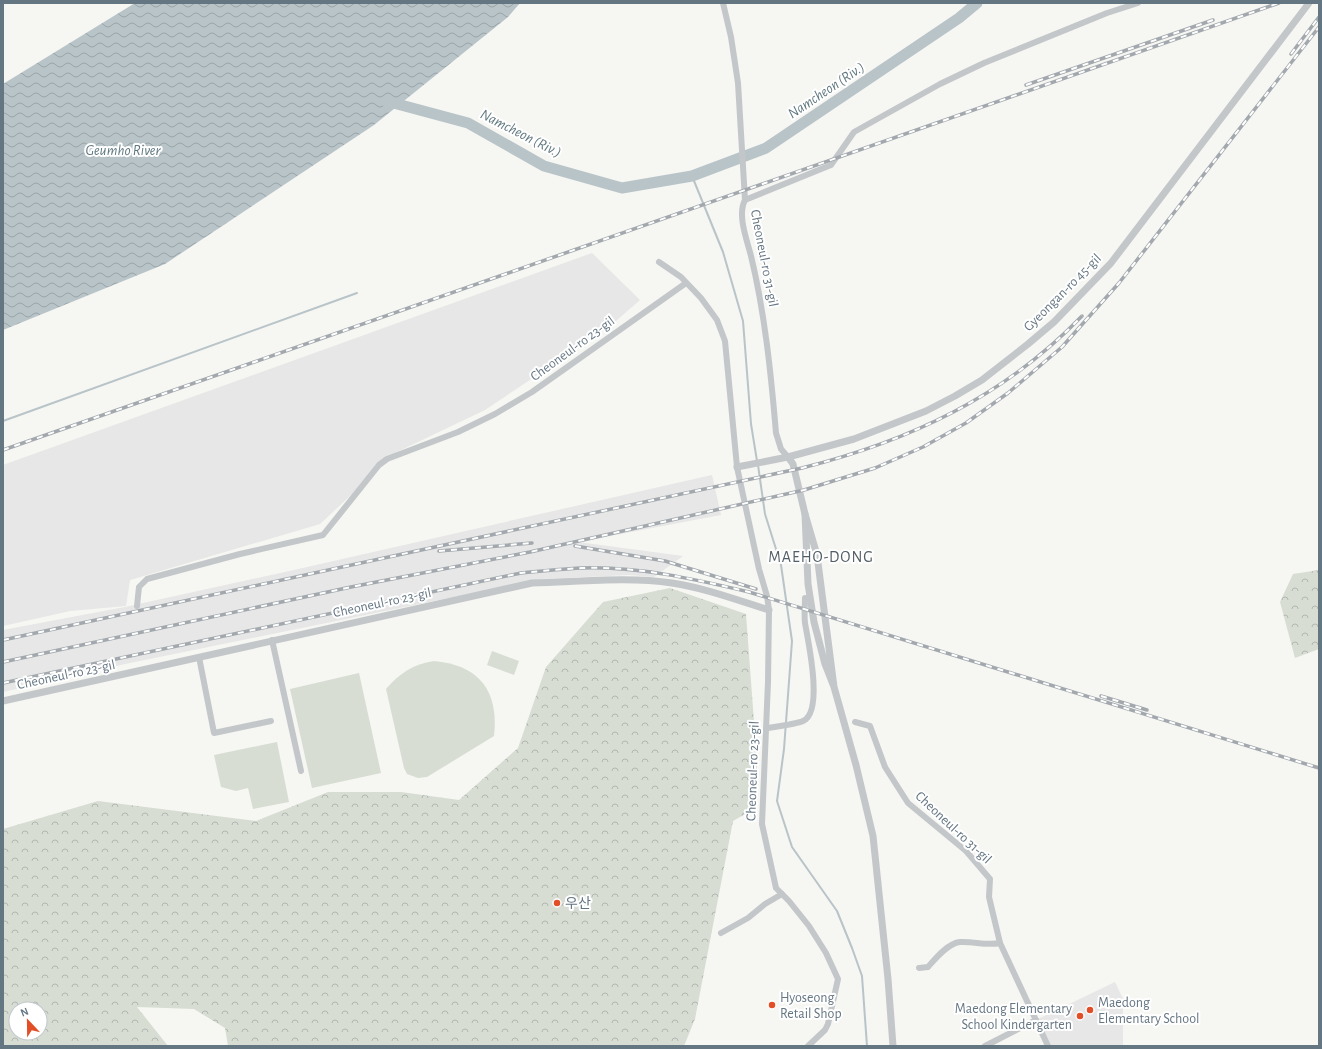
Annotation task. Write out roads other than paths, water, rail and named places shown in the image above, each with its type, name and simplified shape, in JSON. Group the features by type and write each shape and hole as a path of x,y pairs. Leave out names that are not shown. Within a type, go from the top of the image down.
{"street":[{"name":"Cheoneul-ro 31-gil","path":"723,3 731,37 738,83 738,114 745,200 741,207 762,308 776,433 781,449 793,464 805,514"},
{"path":"745,200 831,166 854,132 940,84 984,63 1107,13 1138,3"},
{"name":"Gyeongan-ro 45-gil","path":"740,466 788,457 854,439 926,410 955,396 982,380 1054,322 1111,263 1309,3"},
{"name":"Cheoneul-ro 23-gil","path":"660,262 686,282 702,298 717,320 725,341 740,466 759,569 768,596 770,728 762,824 776,888 809,926 826,953 838,979 828,1024 825,1030 808,1046"},
{"name":"Cheoneul-ro 23-gil","path":"137,606 139,587 147,579 269,546 323,535 379,465 387,459 458,432 496,414 526,396 686,282"},
{"path":"805,514 816,555 834,687"},
{"path":"805,514 810,601 821,650 834,687 856,764 873,836 888,979 892,1046"},
{"name":"Cheoneul-ro 23-gil","path":"3,701 532,583 616,580 671,583 709,592 769,610"},
{"path":"770,728 804,721 811,712 813,702 813,678 805,621 804,598"},
{"path":"272,640 301,771"},
{"path":"199,657 214,733 271,721"},
{"name":"Cheoneul-ro 31-gil","path":"855,722 870,726 885,767 908,803 966,851 990,879 989,897 1000,943 1048,1046"},
{"path":"721,933 748,918 765,904 782,894"},
{"path":"919,968 928,967 937,957 959,942 990,945 1000,943"},
{"path":"985,1046 1036,1020"}],"water":[{"name":"Geumho River","path":"135,3 520,3 508,17 374,125 165,264 3,330 3,84"}],"waterway":[{"name":"Namcheon (Riv.)","path":"386,101 468,123 544,166 622,188 692,176 766,148 959,18 977,3"},
{"path":"692,176 723,252 743,321 751,424 757,461"},
{"path":"3,421 357,293"},
{"path":"758,465 765,514 781,565 792,641 784,749 777,801 792,847 837,911 852,948 862,976 867,1046"}],"railway":[{"path":"3,450 1279,3"},
{"path":"1291,54 1319,17"},
{"path":"1026,85 1213,20"},
{"path":"3,662 351,587 530,552 804,490 875,468 923,447 966,423 1008,393 1062,347 1119,283 1319,27"},
{"path":"3,640 802,468 842,457 917,429 953,412 987,393 1052,345 1082,316"},
{"path":"439,551 532,543"},
{"path":"575,546 665,561 756,589"},
{"path":"3,683 521,573 582,568 624,569 666,574 749,592 1319,768"},
{"path":"1101,696 1147,710"}],"place":[{"name":"우산","path":"557,903"},
{"name":"Hyoseong Retail Shop","path":"772,1005"},
{"name":"Maedong Elementary School","path":"1090,1010"},
{"name":"Maedong Elementary School Kindergarten","path":"1080,1016"}],"district":[{"name":"MAEHO-DONG","path":"821,556"}]}
